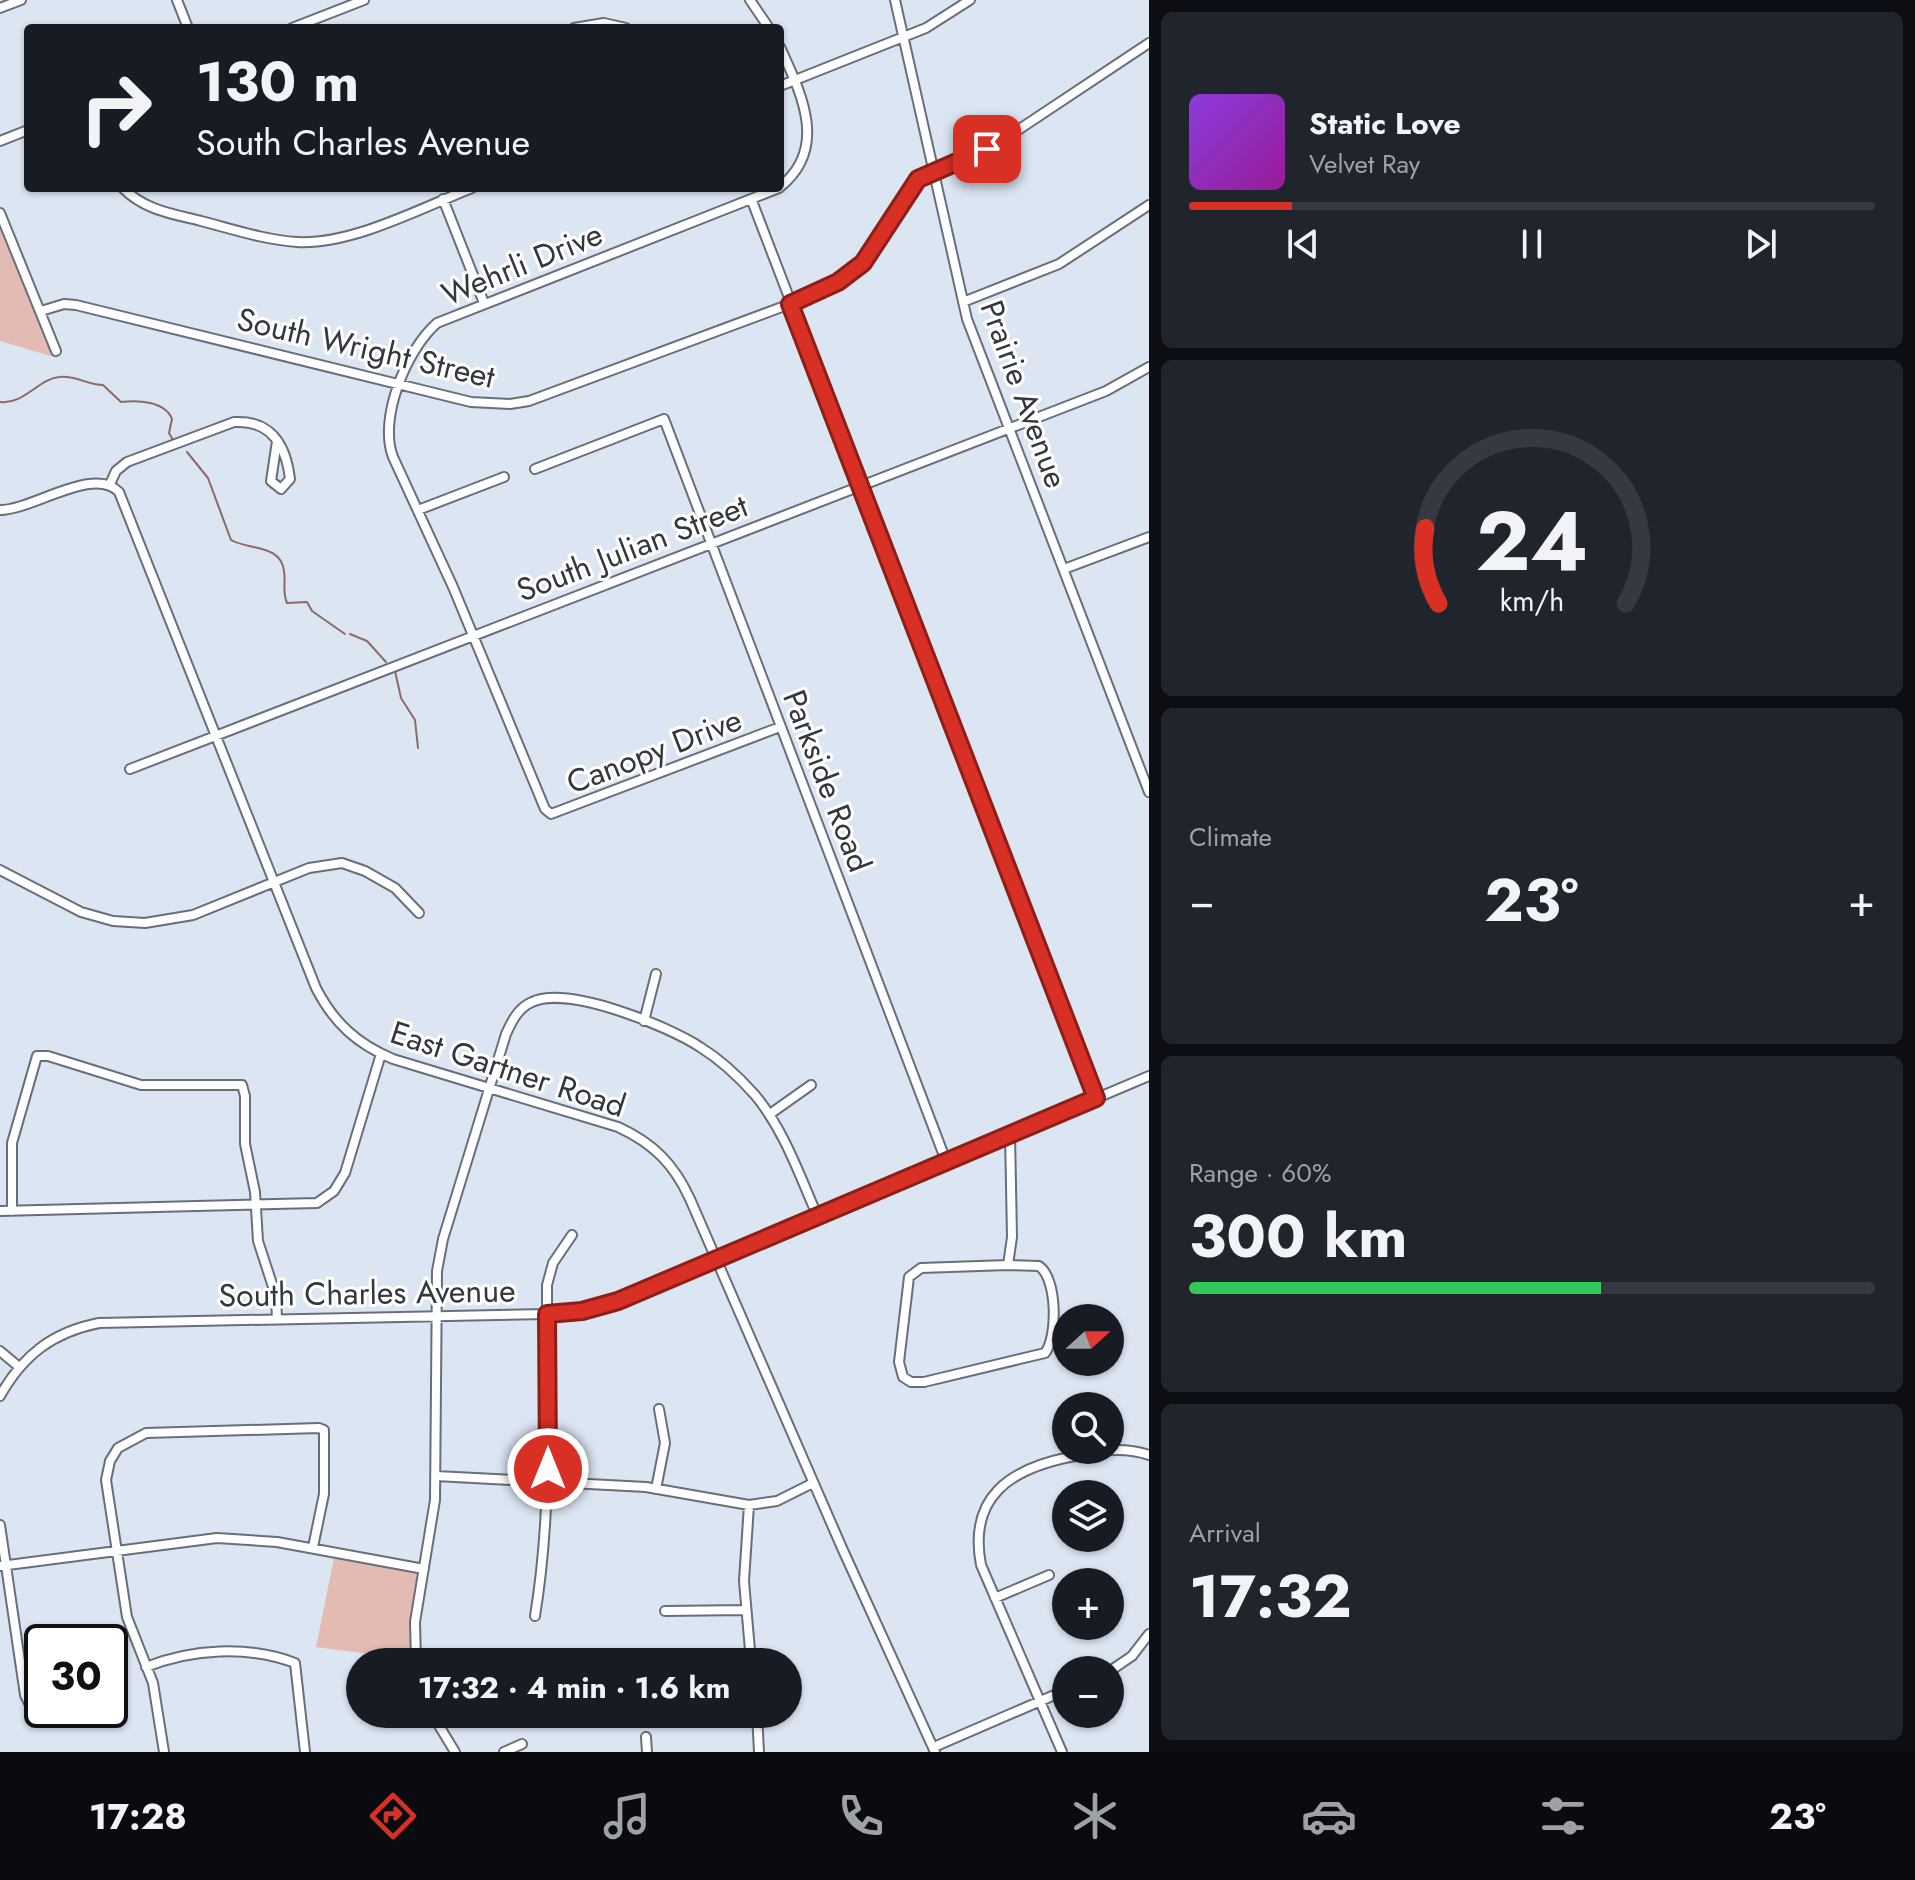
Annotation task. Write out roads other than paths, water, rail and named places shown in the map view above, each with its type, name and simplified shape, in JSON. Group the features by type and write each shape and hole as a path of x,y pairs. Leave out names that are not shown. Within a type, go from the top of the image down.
{"street":[{"path":"0,8 21,0"},
{"path":"177,0 186,24"},
{"path":"302,24 364,0"},
{"path":"750,0 766,24"},
{"name":"Prairie Avenue","path":"895,0 963,302 1149,792"},
{"path":"784,85 938,22 970,0"},
{"name":"South Wright Street","path":"41,311 64,304 76,305 488,404 529,401 790,304 838,282 863,263 886,232 913,183 934,170 995,144 1149,43"},
{"path":"784,57 806,112 809,136 801,163 784,182"},
{"path":"0,141 24,132"},
{"path":"128,192 160,211 296,242 351,234 461,192"},
{"name":"Wehrli Drive","path":"418,510 389,446 400,384 411,352 425,334 448,317 771,192"},
{"path":"443,199 484,303"},
{"path":"752,201 1096,1098"},
{"path":"963,302 1059,264 1149,205"},
{"path":"0,213 56,351"},
{"name":"South Julian Street","path":"130,769 1010,429 1106,391 1149,367"},
{"name":"Parkside Road","path":"535,469 664,419 946,1161"},
{"path":"0,510 26,505 87,483 110,484 116,471 127,462 234,422 264,425 277,441 290,479 281,489 271,481 277,441"},
{"path":"473,635 418,510 504,477"},
{"name":"East Gartner Road","path":"110,484 124,504 273,883 323,1001 349,1034 381,1054 618,1127 647,1142 681,1179 813,1483 934,1750"},
{"path":"1064,569 1149,537"},
{"name":"Canopy Drive","path":"473,635 545,809 558,814 780,727"},
{"path":"0,870 81,912 130,923 160,922 193,915 316,865 342,863 365,871 395,888 419,913"},
{"path":"644,1021 656,974"},
{"path":"416,1648 415,1622 436,1476 436,1315 440,1251 511,1024 529,1003 563,997 644,1021 680,1036 717,1059 743,1081 770,1114 817,1215"},
{"path":"0,1211 310,1205 337,1187 345,1173 381,1054"},
{"path":"12,1211 15,1125 33,1060 41,1055 141,1085 242,1085 245,1096 245,1144 256,1206 258,1241 276,1296 277,1319"},
{"name":"South Charles Avenue","path":"0,1396 18,1366 52,1338 99,1323 547,1314 605,1306 1149,1076"},
{"path":"770,1114 811,1085"},
{"path":"1008,1265 1012,1237 1010,1134"},
{"path":"535,1616 544,1560 548,1481 547,1314 550,1271 572,1235"},
{"path":"1008,1265 1039,1266 1049,1277 1052,1337 1045,1353 924,1382 911,1382 903,1377 899,1362 909,1277 921,1268 1008,1265"},
{"path":"0,1351 18,1366"},
{"path":"656,1489 665,1443 659,1409"},
{"path":"164,1752 155,1690 127,1617 107,1472 115,1452 126,1441 146,1433 316,1427 324,1430 324,1480 313,1547"},
{"path":"1062,1752 981,1565 979,1535 985,1510 1003,1484 1036,1465 1098,1451 1124,1450 1149,1455"},
{"path":"436,1476 656,1489 749,1505 777,1501 813,1483"},
{"path":"749,1505 745,1610 749,1648"},
{"path":"0,1525 3,1566 24,1689"},
{"path":"3,1566 217,1538 313,1547 424,1569"},
{"path":"995,1598 1049,1575"},
{"path":"665,1611 745,1610"},
{"path":"1124,1661 1149,1634"},
{"path":"146,1667 202,1651 295,1663 305,1752"},
{"path":"934,1750 1052,1696"},
{"path":"440,1728 455,1752"},
{"path":"758,1728 759,1752"},
{"path":"646,1737 647,1752"},
{"path":"504,1752 522,1744"}],"waterway":[{"path":"0,402 16,400 51,379 71,377 103,385 121,402 143,402 163,408 172,419 169,433 173,440"},
{"path":"187,452 208,478 231,540 277,556 284,571 287,603 307,602 312,611 345,634"},
{"path":"350,634 367,641 386,662"},
{"path":"395,671 401,698 415,720 418,748"}]}
